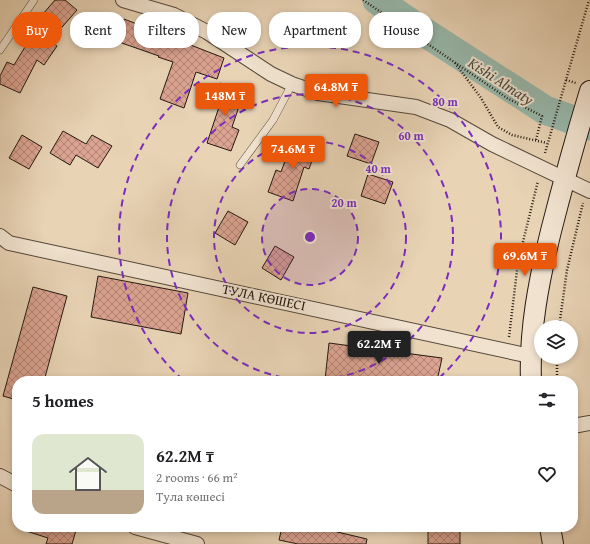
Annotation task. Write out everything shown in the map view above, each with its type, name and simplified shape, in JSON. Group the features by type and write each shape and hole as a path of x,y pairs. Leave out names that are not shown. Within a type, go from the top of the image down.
{"main road":[{"path":"531,376 530,356 536,304 543,265 564,179 589,95"},
{"path":"551,532 553,544"}],"street":[{"path":"123,0 174,15 207,32 271,74 292,84 318,93 416,107 450,120 492,144 588,190"},
{"name":"ТУЛА КӨШЕСІ","path":"0,236 9,243 530,356"},
{"path":"578,425 590,424"},
{"path":"0,476 12,482"},
{"path":"154,532 198,544"}],"lane":[{"path":"0,50 34,0"},
{"path":"240,165 273,120 292,84"}],"path":[{"path":"363,0 507,98 542,116 536,140"},
{"path":"507,350 518,262 550,130 589,0"},
{"path":"452,60 481,98 498,127 512,135 547,143"},
{"path":"560,320 567,270 588,190"},
{"path":"557,364 557,376"}],"building":[{"path":"55,0 65,0 77,10 75,12 70,12 70,18 62,27 62,12 45,12"},
{"path":"126,20 134,23 134,47 126,44"},
{"path":"24,48 56,48 44,65 37,60 20,93 0,84 0,76 7,62 14,65"},
{"path":"136,48 198,48 224,58 217,79 196,72 184,108 160,99 173,62 158,57 159,56"},
{"path":"220,83 244,92 232,127 239,130 231,151 207,143 219,107 212,105"},
{"path":"63,131 86,144 92,135 112,146 98,168 76,155 70,165 50,153"},
{"path":"355,134 379,142 371,164 347,156"},
{"path":"22,135 42,147 29,169 9,158"},
{"path":"293,139 317,147 309,169 304,167 293,201 268,192 276,170 281,172"},
{"path":"368,174 393,182 385,204 361,196"},
{"path":"228,211 248,222 235,245 215,233"},
{"path":"275,246 294,257 281,280 262,268"},
{"path":"98,276 188,293 181,334 91,317"},
{"path":"33,287 67,296 45,376 12,376 12,399 3,396"},
{"path":"329,343 442,358 438,376 325,376"},
{"path":"29,532 76,532 72,544 46,544 48,538"},
{"path":"281,532 337,532 367,539 366,544 298,544 279,540"},
{"path":"428,532 460,532 460,544 428,544"}],"waterway":[{"name":"Kіshі Almaty","path":"377,0 545,110 590,126"}]}
